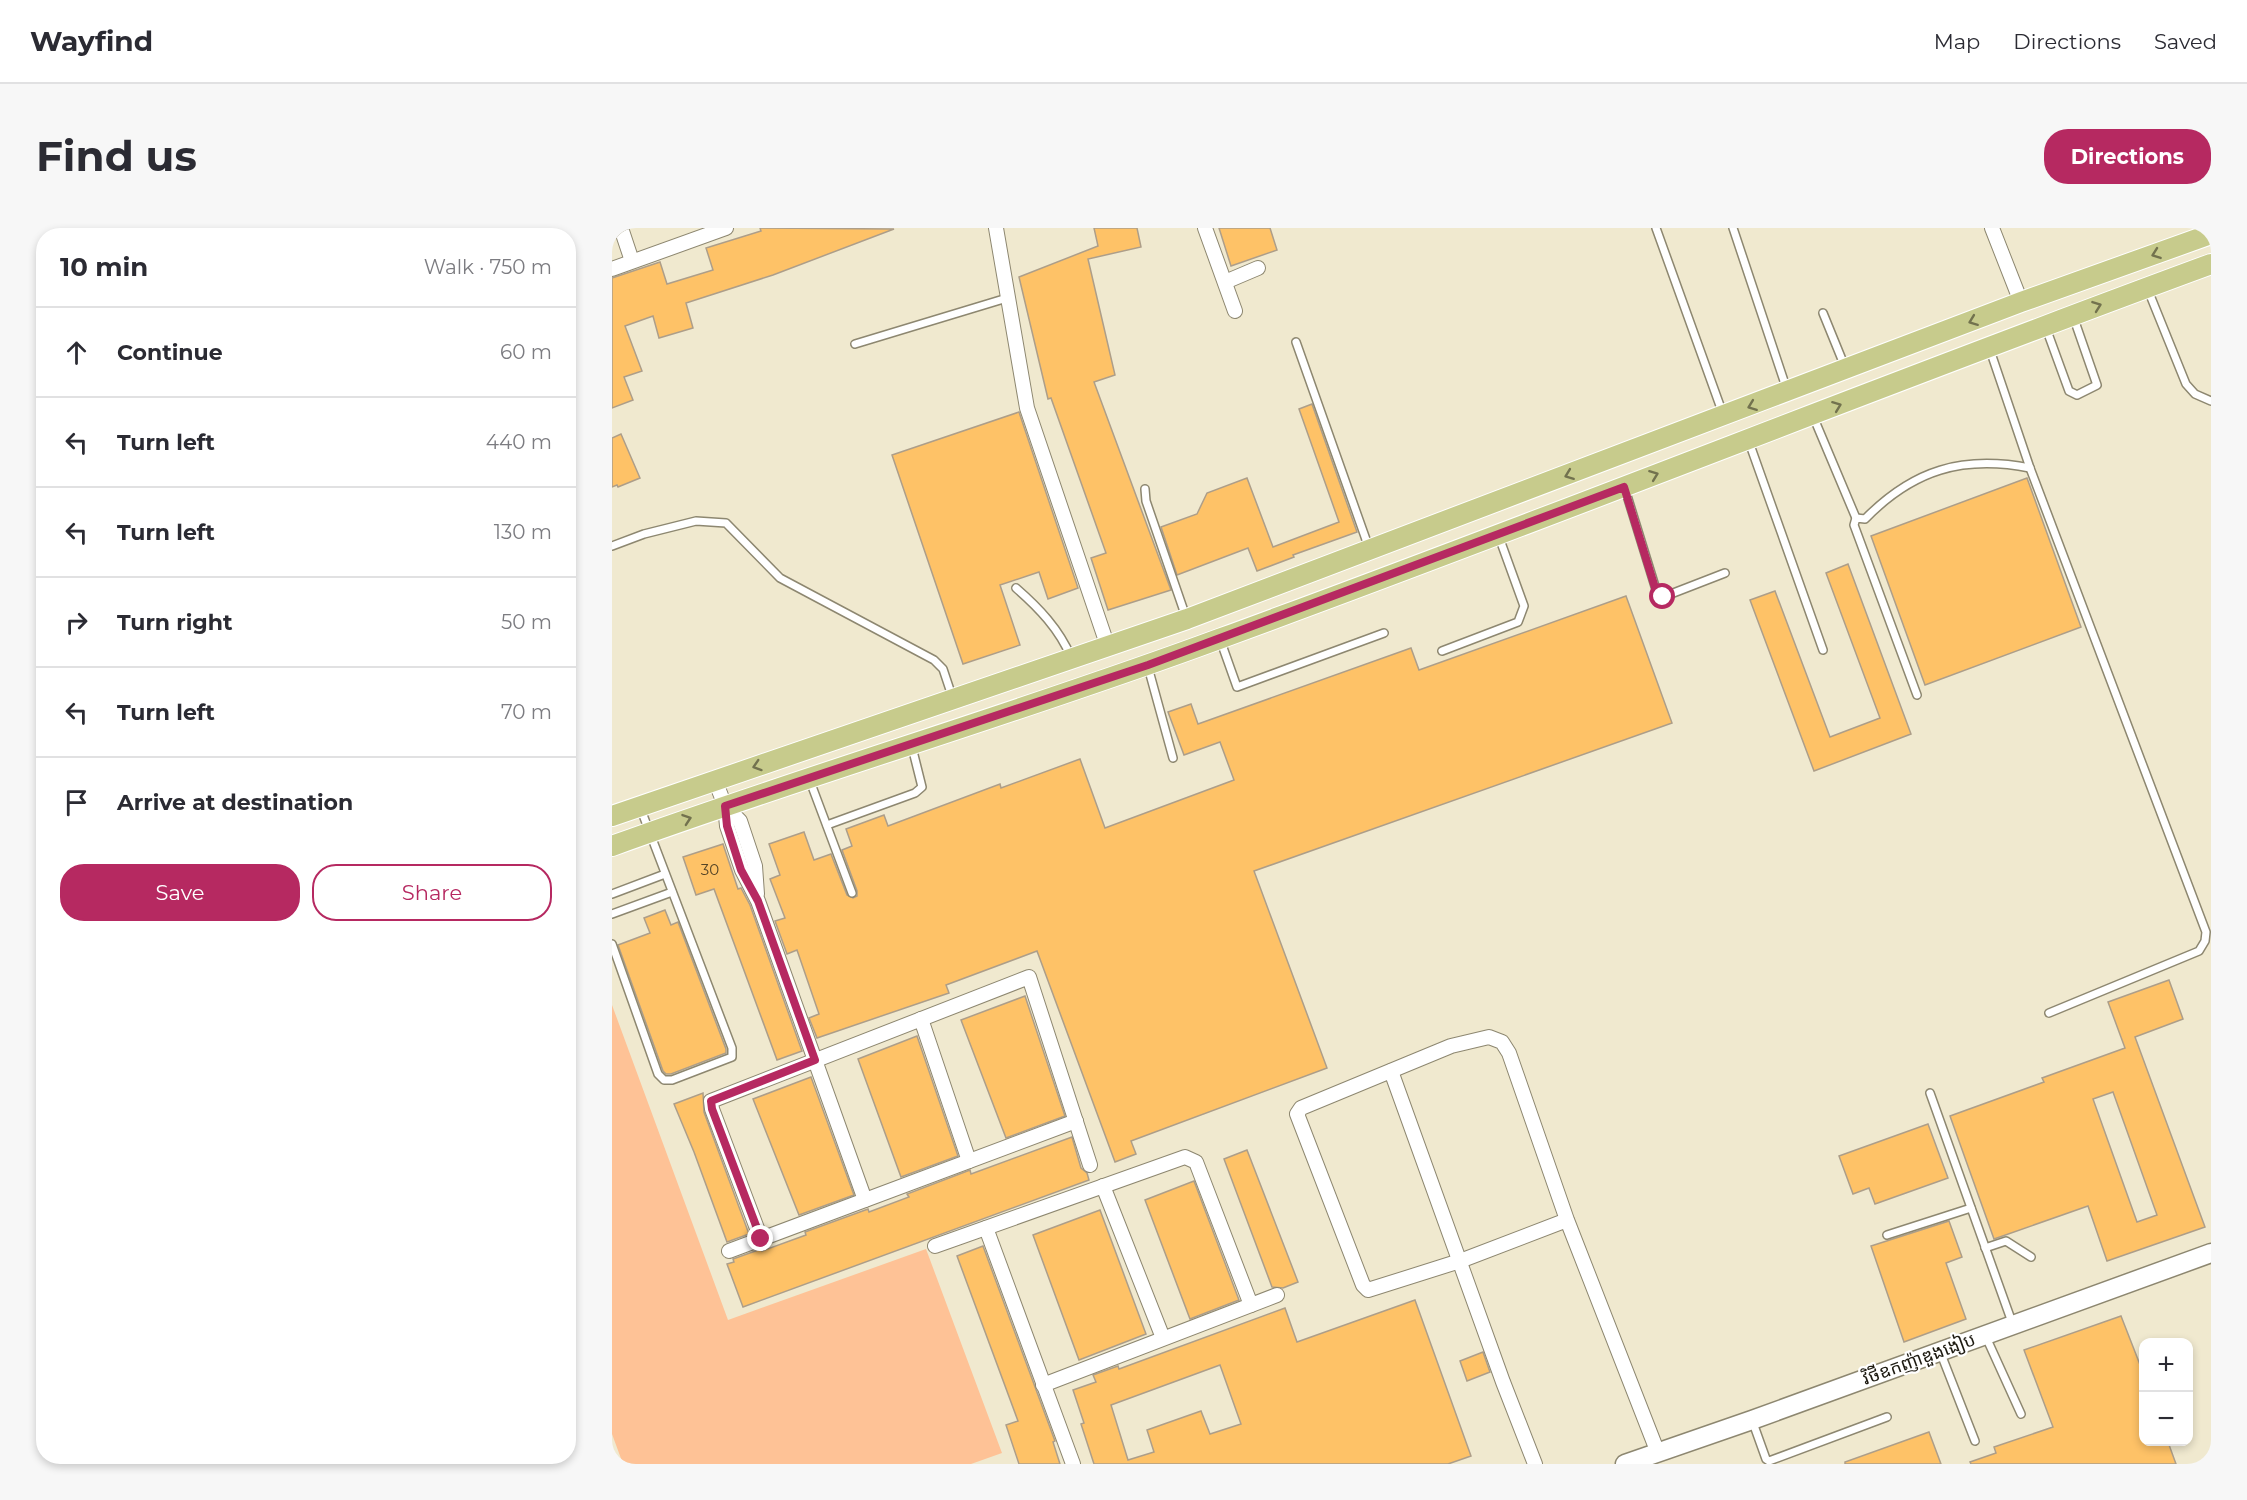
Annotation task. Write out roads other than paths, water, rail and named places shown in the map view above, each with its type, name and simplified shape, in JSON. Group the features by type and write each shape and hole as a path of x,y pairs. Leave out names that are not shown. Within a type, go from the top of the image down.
{"main road":[{"path":"612,816 1187,619 1724,417 2021,302 2211,234"},
{"path":"612,846 1220,639 1748,440 1988,346 2211,264"}],"street":[{"path":"621,228 632,261"},
{"path":"612,269 726,228"},
{"path":"996,228 1027,408 1108,647"},
{"path":"1205,228 1235,311"},
{"path":"1992,228 2021,302"},
{"path":"1225,282 1258,268"},
{"path":"715,780 725,806 727,826 741,870 758,901 865,1200"},
{"path":"761,1239 711,1101 1029,977 1090,1165"},
{"path":"921,1019 969,1161"},
{"path":"1567,1220 1460,1261 1368,1290 1364,1285 1297,1114 1301,1108 1451,1046 1489,1037 1502,1042 1517,1074 1567,1220 1658,1453"},
{"path":"1391,1071 1503,1382 1535,1464"},
{"path":"729,1251 1076,1121"},
{"path":"935,1246 1185,1157 1196,1162 1251,1305"},
{"path":"1103,1186 1163,1338"},
{"path":"986,1228 1073,1464"},
{"name":"វិថីឧកញ៉ាឌួងងៀប","path":"1625,1464 2211,1253"},
{"path":"1043,1384 1277,1295"}],"lane":[{"path":"1656,228 1724,417"},
{"path":"1733,228 1788,392"},
{"path":"2147,288 2186,384 2195,393 2211,401"},
{"path":"855,344 1007,298"},
{"path":"1823,313 1846,370"},
{"path":"2046,325 2069,391 2077,394 2095,388 2097,385 2073,315"},
{"path":"1296,342 1370,551"},
{"path":"1988,346 2030,468 2206,932 2205,941 2199,951 2049,1013"},
{"path":"1813,415 1856,518 1854,525 1917,695"},
{"path":"1748,440 1823,650"},
{"path":"1856,518 1864,519 1904,485 1953,466 2004,463 2030,468"},
{"path":"1624,487 1658,596 1663,597 1725,573"},
{"path":"1145,489 1146,501 1187,619"},
{"path":"612,545 696,520 726,523 780,578 934,660 943,669 954,700"},
{"path":"1442,651 1518,622 1524,606 1498,534"},
{"path":"1016,588 1051,623 1065,643 1072,660"},
{"path":"1220,639 1237,687 1384,633"},
{"path":"1148,665 1173,758"},
{"path":"826,825 915,794 922,787 911,744"},
{"path":"809,778 852,893"},
{"path":"612,944 658,1074 663,1080 672,1080 732,1057 732,1048 640,806"},
{"path":"612,894 665,874"},
{"path":"612,914 672,892"},
{"path":"1930,1093 2013,1325"},
{"path":"1887,1235 1971,1208"},
{"path":"1985,1248 2006,1241 2031,1257"},
{"path":"1985,1335 2021,1414"},
{"path":"1940,1352 1975,1441"},
{"path":"1752,1420 1766,1459 1769,1461 1887,1417"}]}
